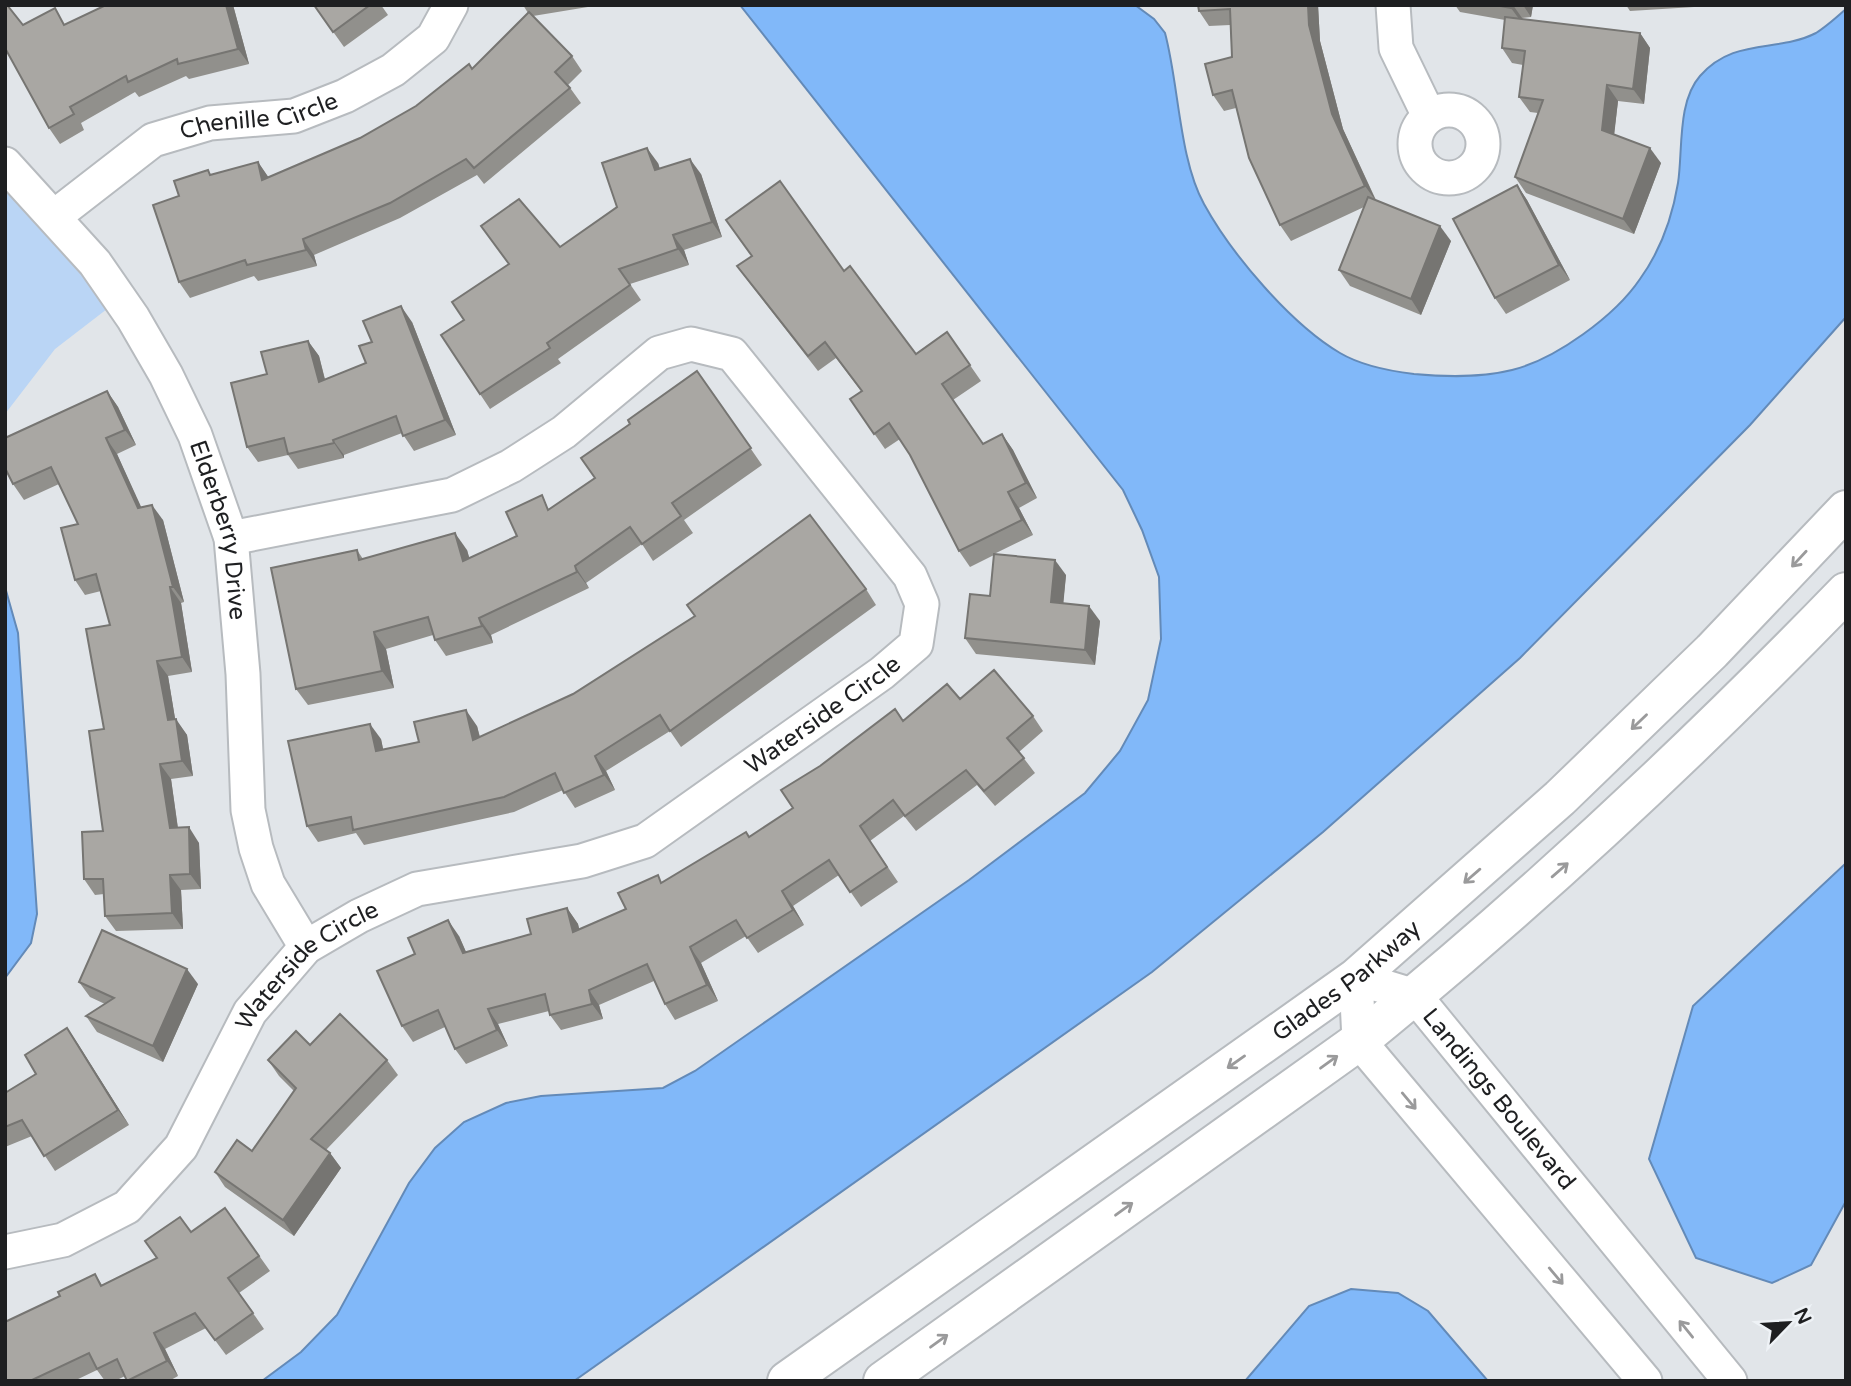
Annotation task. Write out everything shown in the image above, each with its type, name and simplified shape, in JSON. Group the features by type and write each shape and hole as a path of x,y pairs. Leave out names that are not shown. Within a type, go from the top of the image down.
{"main road":[{"name":"Glades Parkway","path":"787,1381 1356,978 1570,789 1712,651 1846,510"},
{"path":"883,1381 1359,1041 1415,996 1595,840 1757,684 1846,592"}],"street":[{"name":"Chenille Circle","path":"55,216 153,140 210,123 294,116 345,96 393,71 433,38 451,5"},
{"path":"1393,5 1396,48 1429,116"},
{"name":"Elderberry Drive","path":"5,164 95,263 133,318 166,374 195,435 231,538 243,674 248,810 268,884 306,947"},
{"name":"Waterside Circle","path":"5,1252 62,1240 127,1207 181,1147 250,1012 306,947 359,916 417,889 582,861 645,841 882,673 916,644 922,604 910,576 732,354 691,344 659,353 564,432 511,466 452,495 231,538"},
{"path":"1356,978 1359,1041 1645,1381"},
{"name":"Landings Boulevard","path":"1356,978 1415,996 1730,1381"}],"shaded area":[{"path":"5,164 120,299 55,349 5,414"}],"water":[{"path":"740,5 1135,5 1154,19 1165,33 1189,166 1204,204 1246,266 1302,325 1348,358 1395,371 1451,376 1476,376 1529,364 1565,346 1616,307 1647,268 1665,234 1678,183 1684,113 1700,76 1727,56 1756,47 1786,43 1816,33 1846,9 1846,317 1750,425 1520,658 1323,832 1152,972 574,1381 262,1381 301,1352 337,1315 409,1183 435,1148 464,1122 506,1103 541,1096 663,1088 695,1071 969,880 1085,793 1120,751 1148,700 1161,639 1159,577 1142,530 1123,490"},
{"path":"5,587 18,633 37,914 31,943 5,978"},
{"path":"1846,863 1846,1201 1811,1265 1772,1283 1696,1258 1649,1159 1693,1006"},
{"path":"1351,1289 1398,1293 1428,1311 1488,1381 1245,1381 1309,1306"}],"building":[{"path":"5,5 23,25 55,8 64,25 106,5 226,5 238,49 178,64 177,59 128,82 126,76 70,107 74,114 49,128 5,48"},
{"path":"314,5 370,5 333,32"},
{"path":"1198,5 1308,5 1309,25 1332,114 1365,186 1280,225 1249,158 1232,90 1213,95 1205,64 1232,57 1230,9 1199,11"},
{"path":"529,12 572,56 555,72 570,88 474,168 466,159 390,203 303,239 306,250 247,265 245,260 179,282 153,205 179,196 174,181 208,170 210,175 258,162 262,180 360,138 416,106 469,64 472,69"},
{"path":"1505,17 1640,33 1633,89 1607,85 1602,130 1650,148 1623,219 1515,177 1543,100 1519,97 1525,51 1502,48"},
{"path":"647,148 655,170 690,159 712,222 673,235 678,249 619,269 630,285 547,343 550,348 480,394 441,335 464,320 452,302 509,264 481,226 519,199 560,247 617,207 602,163"},
{"path":"780,181 844,271 850,266 916,354 947,332 970,365 942,384 983,444 1002,434 1026,483 1008,492 1022,520 959,551 910,455 889,423 874,434 850,399 862,391 825,342 808,356 737,266 752,256 726,220"},
{"path":"1517,185 1559,265 1495,298 1453,219"},
{"path":"1368,197 1440,226 1411,299 1339,270"},
{"path":"401,306 445,420 403,436 396,416 333,440 334,443 288,454 284,438 247,447 231,383 267,374 261,352 308,341 319,382 366,363 359,346 372,342 363,321"},
{"path":"697,371 751,448 672,503 681,516 642,544 630,527 575,566 577,572 479,618 482,626 435,640 428,617 374,632 382,671 296,689 271,568 357,550 359,560 455,533 463,561 517,536 506,512 542,495 548,510 595,478 581,458 630,424 628,420"},
{"path":"107,391 125,430 106,438 138,508 152,505 173,587 170,587 182,657 157,661 168,720 176,719 182,761 160,764 170,828 189,827 190,874 170,875 172,913 105,916 103,879 84,879 82,832 103,831 89,731 104,729 86,629 110,625 96,574 75,580 61,528 78,524 51,467 13,484 5,468 5,438"},
{"path":"810,515 866,589 670,731 660,715 595,756 604,775 564,793 555,773 504,797 353,830 351,817 307,826 288,741 370,724 376,751 419,742 414,722 466,710 473,740 573,694 695,616 687,605"},
{"path":"994,554 1055,560 1051,602 1089,606 1085,650 965,638 970,594 990,596"},
{"path":"994,670 1033,716 1007,738 1024,758 984,791 966,770 905,816 893,800 860,826 887,867 850,892 829,860 782,891 793,910 747,938 736,920 690,947 707,985 665,1004 647,964 589,990 592,1004 550,1015 545,994 488,1009 497,1030 455,1049 438,1010 402,1026 377,971 415,954 408,938 448,920 463,953 531,934 527,919 567,908 573,932 626,909 618,893 658,875 661,883 746,832 749,837 793,808 781,790 820,766 895,709 903,721 947,684 960,699"},
{"path":"102,930 187,969 153,1046 86,1016 114,998 79,982"},
{"path":"340,1014 387,1060 311,1139 330,1153 283,1220 215,1172 237,1140 252,1151 296,1088 268,1060 296,1031 310,1045"},
{"path":"67,1028 118,1110 44,1156 22,1120 5,1127 5,1093 36,1074 25,1055"},
{"path":"225,1208 259,1256 228,1278 253,1313 215,1340 195,1313 154,1333 167,1361 127,1381 117,1359 97,1369 89,1353 30,1381 5,1381 5,1322 60,1296 58,1292 95,1274 101,1286 157,1258 145,1241 180,1217 191,1232"}]}
